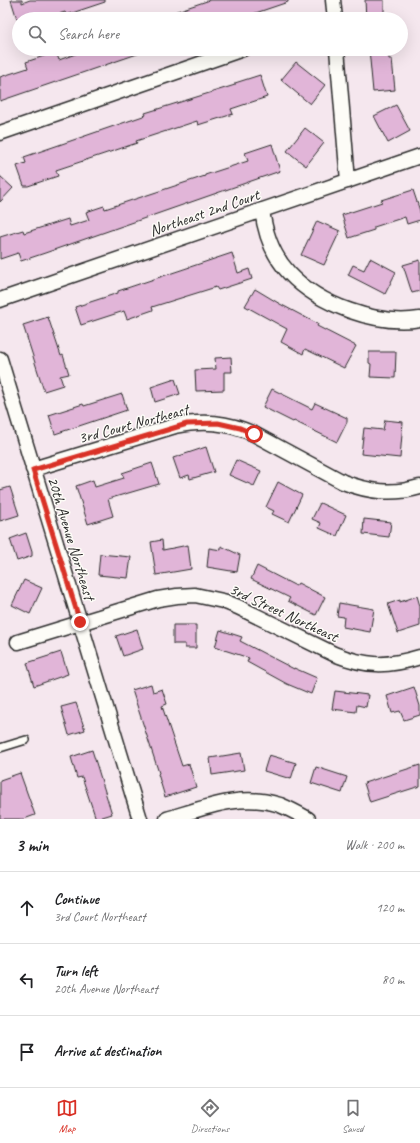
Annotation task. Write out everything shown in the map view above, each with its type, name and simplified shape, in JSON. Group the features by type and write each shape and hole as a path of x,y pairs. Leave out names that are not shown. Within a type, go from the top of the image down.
{"street":[{"path":"333,0 333,12"},
{"path":"0,133 222,56"},
{"path":"338,56 348,181"},
{"name":"Northeast 2nd Court","path":"0,300 420,156"},
{"path":"262,210 266,234 278,258 289,273 302,285 342,308 364,315 410,321 420,319"},
{"name":"20th Avenue Northeast","path":"0,359 140,819"},
{"name":"3rd Court Northeast","path":"33,470 175,426 207,422 240,428 357,488 377,492 388,492 405,491 420,487"},
{"name":"3rd Street Northeast","path":"18,642 158,599 195,595 214,598 238,607 348,660 370,665 381,665 402,663 420,657"},
{"path":"168,819 216,804 237,800 270,803 281,806 308,819"}],"lane":[{"path":"0,748 26,740"}],"building":[{"path":"11,0 22,0 22,3 30,0 105,0 105,2 75,12 15,12"},
{"path":"210,0 288,0 288,2 259,12 174,12"},
{"path":"365,0 384,0 384,12 366,12"},
{"path":"44,56 58,56 59,60 70,56 131,56 0,101 0,77 28,68 26,62"},
{"path":"370,56 389,56 389,59 392,59 395,90 373,92"},
{"path":"296,62 325,85 310,104 281,80"},
{"path":"260,75 267,97 231,109 233,114 198,125 197,121 136,141 137,143 56,170 58,176 24,186 17,166 26,163 24,157 146,115 145,113 235,85 235,83"},
{"path":"396,105 410,131 388,143 374,116"},
{"path":"305,128 324,143 306,166 287,151"},
{"path":"272,144 280,171 21,261 18,253 0,259 0,237 23,230 24,233 68,219 70,226 89,220 86,212 104,206 105,209 248,161 245,153"},
{"path":"0,176 13,188 0,202"},
{"path":"413,190 420,211 420,220 407,224 405,217 374,227 374,230 349,238 342,215"},
{"path":"317,221 340,231 324,265 301,255"},
{"path":"232,253 238,273 249,269 252,279 218,290 216,287 152,307 153,310 127,319 124,311 81,325 75,307"},
{"path":"370,258 396,272 385,294 348,275 353,265 364,270"},
{"path":"420,260 420,291 412,293 403,265"},
{"path":"255,289 318,324 317,326 356,346 344,368 305,349 303,354 281,342 287,329 245,306"},
{"path":"48,317 61,356 63,355 69,374 60,376 63,385 44,391 23,325"},
{"path":"369,352 396,352 395,378 370,377 371,364 369,363"},
{"path":"231,357 232,372 224,372 224,390 196,391 195,370 216,369 215,358"},
{"path":"175,379 180,394 155,402 151,387"},
{"path":"272,389 312,409 315,403 347,418 347,422 337,442 263,407"},
{"path":"122,394 127,410 55,434 49,415"},
{"path":"385,420 403,422 400,458 361,454 364,428 383,430"},
{"path":"206,447 214,472 190,479 189,475 180,478 173,458"},
{"path":"236,460 261,471 254,486 229,475"},
{"path":"152,463 159,484 108,499 113,516 88,524 76,486 93,480 95,487 124,478 122,473"},
{"path":"278,482 302,495 289,522 272,514 274,511 266,507"},
{"path":"10,487 19,515 0,521 0,490"},
{"path":"320,503 346,515 337,536 319,528 321,523 312,519"},
{"path":"364,519 391,522 389,537 363,534"},
{"path":"26,533 32,556 17,561 10,539"},
{"path":"162,540 163,550 188,545 191,569 156,575 151,542"},
{"path":"221,546 240,555 237,572 207,567 209,548 221,550"},
{"path":"100,554 131,557 128,578 98,575"},
{"path":"257,566 296,586 298,583 325,597 316,615 288,601 290,598 251,579"},
{"path":"24,580 42,588 30,614 12,605"},
{"path":"417,596 420,606 420,626 398,633 388,604 400,600 400,602"},
{"path":"339,603 374,609 370,632 343,627 344,617 337,616"},
{"path":"173,625 196,625 196,648 185,648 185,644 173,644"},
{"path":"137,629 143,649 123,656 116,636"},
{"path":"220,630 242,637 240,641 294,669 317,678 311,694 287,684 247,662 249,658 215,647"},
{"path":"61,652 68,674 34,686 27,663"},
{"path":"151,684 153,692 162,689 167,704 162,706 182,766 189,764 196,787 165,797 158,774 159,773 132,690"},
{"path":"414,687 420,706 420,715 404,720 400,711 392,713 387,696"},
{"path":"335,691 368,695 366,707 357,705 356,712 332,709"},
{"path":"76,703 85,730 69,735 61,707"},
{"path":"92,750 112,814 96,819 82,777 77,778 71,757"},
{"path":"241,753 244,770 212,775 210,758"},
{"path":"269,755 296,763 291,779 264,771"},
{"path":"420,765 420,786 370,802 364,783"},
{"path":"316,767 347,777 342,793 311,783"},
{"path":"20,773 35,815 24,819 0,819 0,780"}],"route":[{"path":"80,622 33,470 175,426 196,422 229,425 254,434"}]}
